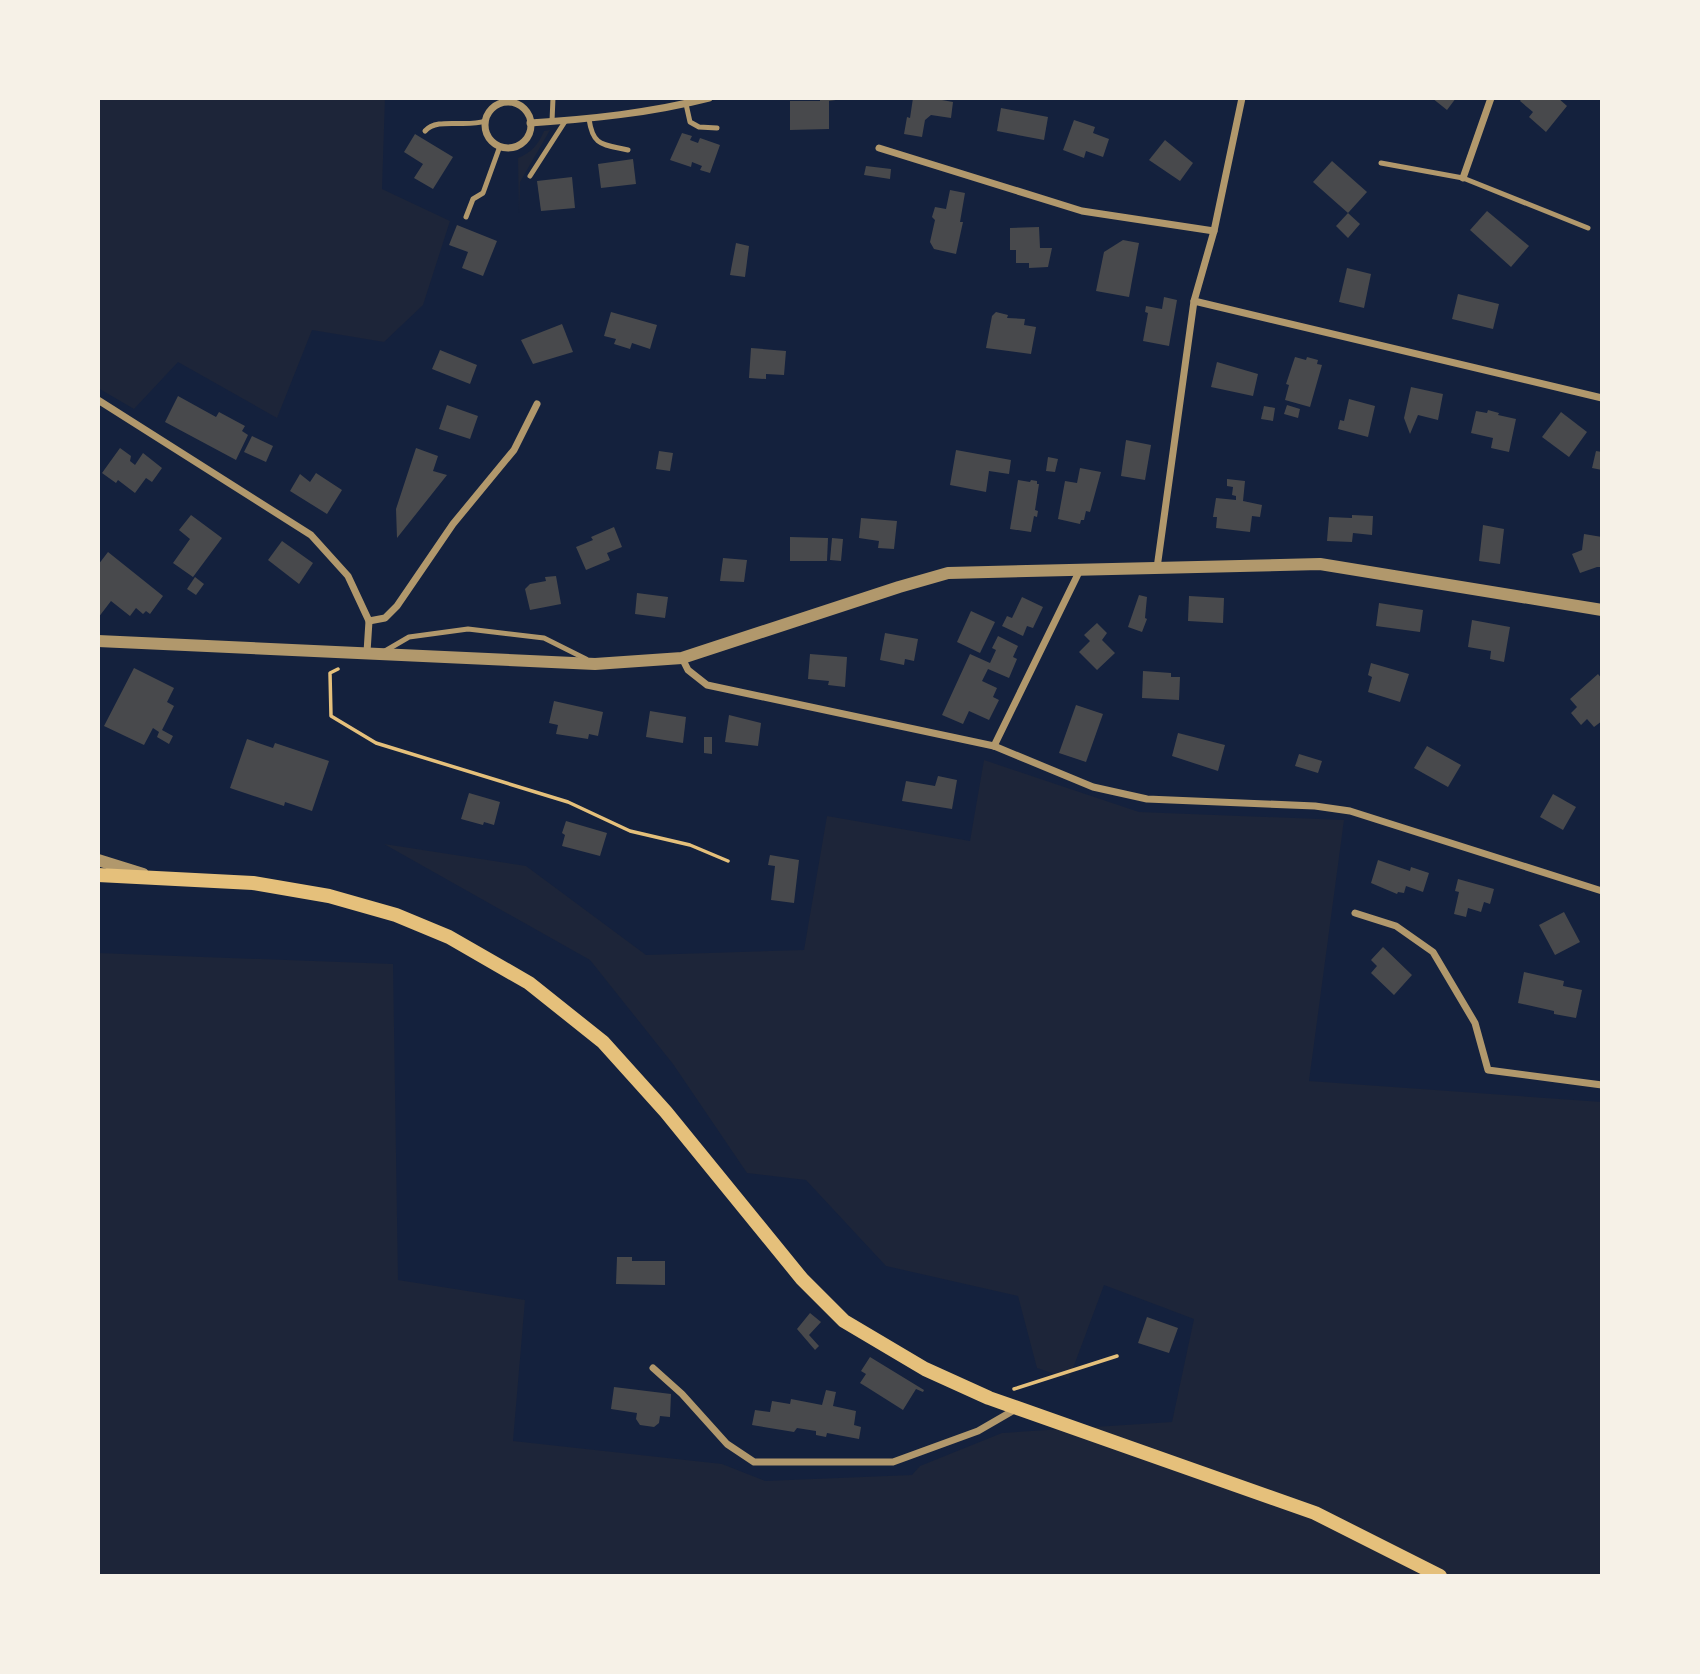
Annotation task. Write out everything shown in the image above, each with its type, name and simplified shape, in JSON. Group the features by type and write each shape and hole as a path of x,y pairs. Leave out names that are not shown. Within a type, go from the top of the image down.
{"main road":[{"path":"98,875 253,883 328,896 396,915 449,937 529,982 603,1042 666,1112 802,1279 844,1321 925,1368 989,1398 1315,1513 1440,1576"}],"street":[{"path":"530,122 589,119 709,98"},
{"path":"1157,569 1194,301 1214,231 1242,98"},
{"path":"1463,178 1491,98"},
{"path":"504,102 519,105 528,115 530,122 527,137 521,143 507,148 488,136 485,121 491,108 504,102"},
{"path":"879,148 1082,211 1214,231"},
{"path":"1194,301 1602,398"},
{"path":"98,400 311,535 348,576 369,621 367,652"},
{"path":"369,621 385,618 397,606 453,524 514,450 537,404"},
{"path":"98,640 595,664 682,658 948,573 1320,564 1602,610"},
{"path":"994,746 1080,570"},
{"path":"682,658 688,670 706,685 994,746 1093,787 1147,799 1315,806 1350,811 1602,891"},
{"path":"98,860 153,877"},
{"path":"1355,914 1396,926 1433,952 1475,1023 1488,1070 1602,1085"},
{"path":"653,1368 682,1394 727,1444 754,1462 893,1462 978,1431 1017,1409"}],"lane":[{"path":"552,121 553,98"},
{"path":"690,101 691,122 699,127 717,128"},
{"path":"589,119 594,138 599,144 628,150"},
{"path":"530,176 566,120"},
{"path":"425,131 430,125 438,123 472,125 485,121"},
{"path":"466,217 473,200 483,193 500,146"},
{"path":"1381,163 1463,178 1588,228"},
{"path":"383,652 409,637 468,629 544,638 595,664"}],"path":[{"path":"339,668 330,673 331,716 376,743 569,802 630,831 690,845 728,860"},
{"path":"989,1398 1117,1356"}],"shaded area":[{"path":"98,98 385,98 382,189 450,221 423,305 384,342 312,330 277,418 178,362 134,409 98,388"},
{"path":"550,130 520,182 519,213 518,158 534,148 544,131"},
{"path":"984,760 1139,812 1344,820 1309,1081 1602,1102 1602,1576 98,1576 98,953 393,964 398,1280 525,1300 513,1441 722,1464 765,1481 912,1475 920,1466 1002,1433 1172,1422 1194,1319 1104,1285 1069,1379 1037,1368 1018,1296 886,1266 806,1180 747,1173 673,1064 590,960 384,844 526,866 646,955 804,950 827,816 970,841"}],"building":[{"path":"820,98 836,98 829,101 829,129 790,130 790,101 820,101"},
{"path":"913,98 943,98 942,100 953,102 951,118 931,115 925,120 922,137 904,134"},
{"path":"1432,98 1456,98 1447,110"},
{"path":"1522,98 1558,98 1567,106 1546,132 1529,117 1533,112 1520,101"},
{"path":"1001,108 1048,117 1044,140 997,131"},
{"path":"1074,120 1095,127 1093,133 1109,139 1103,157 1086,151 1084,158 1063,150"},
{"path":"682,133 692,136 690,140 698,143 700,138 720,145 710,173 700,170 702,166 692,162 691,167 670,160"},
{"path":"415,134 453,157 433,189 414,178 423,164 404,152"},
{"path":"1165,140 1193,163 1180,181 1149,160"},
{"path":"633,159 636,184 601,188 598,164"},
{"path":"1332,161 1367,192 1348,213 1313,182"},
{"path":"866,166 891,169 890,179 864,175"},
{"path":"572,177 575,208 541,211 537,181"},
{"path":"950,190 965,193 960,222 963,222 956,254 934,249 930,242 935,207 946,209"},
{"path":"1487,211 1529,246 1511,267 1470,230"},
{"path":"1348,213 1360,224 1348,238 1336,226"},
{"path":"457,225 497,241 483,276 462,268 468,252 449,245"},
{"path":"1039,227 1040,248 1052,248 1048,267 1029,268 1029,263 1016,263 1016,250 1010,250 1010,228"},
{"path":"1123,240 1139,243 1129,297 1096,291 1104,252"},
{"path":"736,243 749,246 745,277 730,275"},
{"path":"1347,268 1371,274 1364,308 1339,302"},
{"path":"1458,294 1499,304 1493,329 1452,319"},
{"path":"1164,297 1177,300 1169,346 1143,341 1148,313 1145,312 1146,306 1162,309"},
{"path":"611,312 657,325 650,349 632,343 630,349 614,344 616,339 604,336"},
{"path":"996,312 1008,315 1007,318 1025,319 1024,325 1036,327 1031,354 986,348 992,316"},
{"path":"562,324 573,352 533,364 521,340"},
{"path":"751,348 786,351 784,375 766,374 766,379 749,378"},
{"path":"440,350 477,365 470,384 432,369"},
{"path":"1295,357 1318,360 1317,364 1322,365 1310,407 1285,400 1289,385 1286,384"},
{"path":"1217,362 1258,374 1253,396 1211,387"},
{"path":"1411,387 1443,394 1438,420 1418,415 1410,434 1404,418"},
{"path":"178,396 216,417 219,412 245,426 242,431 248,435 236,460 165,422"},
{"path":"1349,399 1375,406 1368,437 1338,429 1340,420 1344,421"},
{"path":"447,405 478,416 470,439 439,429"},
{"path":"1287,405 1300,409 1298,418 1284,414"},
{"path":"1264,406 1275,408 1273,421 1261,419"},
{"path":"1488,410 1516,419 1509,452 1491,448 1493,438 1471,433 1476,411 1487,413"},
{"path":"1561,412 1587,432 1569,457 1542,437"},
{"path":"252,436 273,446 266,462 244,452"},
{"path":"1126,440 1151,445 1145,480 1121,476"},
{"path":"120,448 131,456 130,461 135,465 143,453 162,468 152,482 146,478 135,493 118,480 116,483 102,473"},
{"path":"416,448 438,456 433,471 447,475 397,538 396,509"},
{"path":"956,450 1011,460 1009,474 989,471 986,492 950,485"},
{"path":"659,451 673,453 670,471 656,469"},
{"path":"1596,451 1602,452 1602,470 1592,468"},
{"path":"1048,457 1058,459 1055,472 1046,471"},
{"path":"1080,468 1101,472 1090,512 1086,511 1080,524 1058,519 1065,481 1077,483"},
{"path":"316,473 342,490 327,514 290,491 300,474 310,482"},
{"path":"1227,479 1245,481 1243,501 1262,505 1260,517 1252,516 1250,532 1216,528 1217,517 1213,517 1216,498 1236,500 1236,496 1232,495 1233,487 1227,486"},
{"path":"1018,480 1037,481 1039,484 1035,510 1038,511 1037,517 1034,516 1031,532 1010,529"},
{"path":"191,515 222,538 193,577 173,563 190,539 179,530"},
{"path":"1352,515 1373,516 1372,535 1353,533 1352,542 1327,541 1329,517 1352,518"},
{"path":"861,518 897,521 894,549 878,548 879,541 859,538"},
{"path":"1483,525 1504,529 1500,564 1479,561"},
{"path":"614,527 622,547 607,553 610,560 586,570 576,547"},
{"path":"1584,534 1602,537 1602,567 1580,573 1572,554 1582,550"},
{"path":"790,537 828,538 827,561 790,561"},
{"path":"832,538 843,539 841,561 830,560"},
{"path":"282,541 313,563 299,584 268,560"},
{"path":"108,552 163,596 150,614 146,611 143,614 136,608 130,616 111,601 98,618 98,565"},
{"path":"723,558 747,560 744,582 720,581"},
{"path":"556,576 561,604 530,610 525,589 530,584 546,581 545,577"},
{"path":"195,577 204,584 196,595 187,589"},
{"path":"637,593 668,597 665,618 635,614"},
{"path":"1139,595 1147,597 1147,619 1142,632 1128,627"},
{"path":"1189,596 1224,598 1223,623 1188,621"},
{"path":"1022,597 1043,607 1033,628 1027,626 1023,636 1002,626 1007,616 1012,618"},
{"path":"1379,603 1423,610 1420,632 1376,626"},
{"path":"971,611 995,622 980,653 957,642"},
{"path":"1472,620 1510,627 1504,662 1490,659 1491,651 1468,647"},
{"path":"1097,623 1107,633 1102,640 1115,653 1097,670 1079,652 1090,641 1084,635"},
{"path":"885,633 918,639 914,661 905,659 904,665 880,660"},
{"path":"998,636 1018,646 1013,657 1017,659 1009,678 988,669 982,681 997,688 993,697 999,700 989,720 969,711 963,724 942,715 970,654 990,663 996,650 992,648"},
{"path":"810,654 847,657 845,687 828,685 829,681 808,679"},
{"path":"1371,663 1409,674 1400,702 1368,692 1372,677 1368,675"},
{"path":"134,668 174,688 167,702 174,706 162,730 173,736 169,744 157,737 159,732 153,728 144,745 104,726"},
{"path":"1143,671 1171,673 1171,677 1180,677 1179,700 1142,698"},
{"path":"1598,674 1602,679 1602,721 1594,727 1587,719 1581,725 1571,713 1577,707 1570,699"},
{"path":"554,701 603,712 598,736 589,734 588,739 556,734 558,725 549,723"},
{"path":"1076,705 1103,714 1086,762 1059,753"},
{"path":"650,711 686,717 683,743 646,737"},
{"path":"729,715 761,723 758,746 725,742"},
{"path":"1178,733 1225,745 1218,771 1172,756"},
{"path":"704,737 712,737 712,754 704,753"},
{"path":"247,739 273,748 275,743 329,761 312,811 285,802 284,806 230,788"},
{"path":"1427,746 1461,765 1448,787 1414,768"},
{"path":"1299,754 1322,761 1318,773 1295,766"},
{"path":"938,776 957,780 952,809 902,801 906,781 935,786"},
{"path":"469,793 500,802 494,825 461,819"},
{"path":"1553,794 1576,807 1563,830 1540,817"},
{"path":"566,821 607,833 600,856 562,846"},
{"path":"770,855 799,860 794,903 771,900 775,866 768,865"},
{"path":"1378,860 1410,871 1411,867 1429,873 1423,892 1406,886 1404,893 1397,894 1371,883"},
{"path":"1458,879 1494,889 1490,904 1484,902 1481,912 1468,908 1466,917 1454,914 1459,892 1455,891"},
{"path":"1564,912 1580,942 1555,955 1539,925"},
{"path":"1383,947 1412,975 1394,995 1371,973 1377,966 1371,960"},
{"path":"1524,972 1564,981 1563,986 1582,990 1576,1018 1518,1003"},
{"path":"617,1257 632,1257 632,1261 665,1261 665,1285 616,1284"},
{"path":"810,1313 821,1322 809,1335 819,1346 815,1350 797,1329"},
{"path":"1147,1317 1178,1328 1169,1353 1138,1343"},
{"path":"870,1357 924,1390 923,1392 916,1389 903,1410 860,1383 866,1374 861,1371"},
{"path":"614,1387 671,1394 670,1417 660,1416 659,1423 654,1427 640,1425 636,1419 637,1413 611,1409"},
{"path":"826,1390 836,1392 833,1406 856,1411 854,1425 861,1427 859,1439 827,1433 826,1437 816,1435 816,1431 797,1428 794,1432 752,1425 755,1410 770,1412 772,1401 790,1404 791,1399 822,1405"}]}
